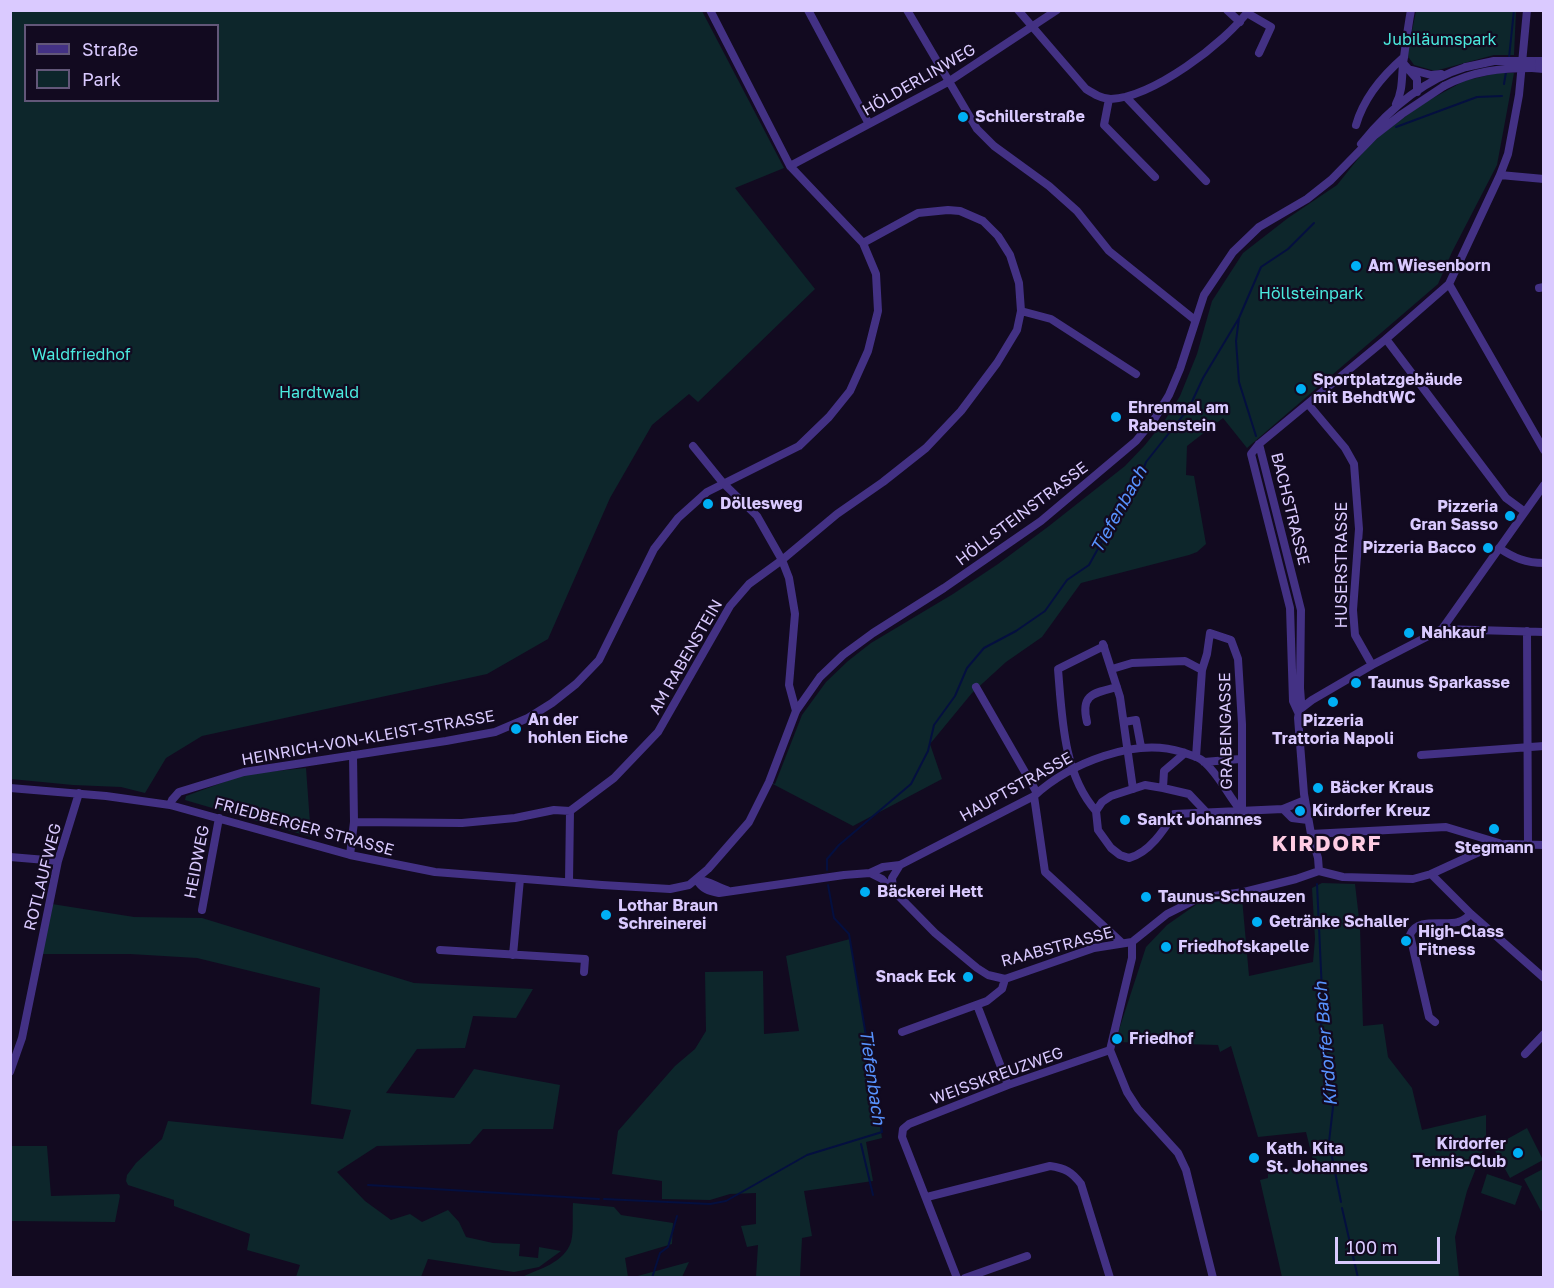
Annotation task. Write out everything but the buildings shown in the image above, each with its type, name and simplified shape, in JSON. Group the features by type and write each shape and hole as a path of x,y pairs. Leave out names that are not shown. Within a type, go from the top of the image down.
{"street":[{"name":"HEINRICH-VON-KLEIST-STRASSE","path":"170,806 179,792 244,772 495,732 528,718 576,684 599,660 654,549 678,518 707,492 799,446 829,417 850,391 868,351 878,311 876,274 863,243 790,166 710,10"},
{"path":"808,10 869,124"},
{"path":"907,10 977,129 994,146 1049,186 1077,211 1108,251 1195,320"},
{"path":"1018,10 1086,89 1096,96 1109,99 1126,97 1164,80 1195,61 1240,22 1248,12 1271,27 1259,52"},
{"name":"HÖLDERLINWEG","path":"790,166 948,82 1057,10"},
{"path":"1227,10 1240,22"},
{"name":"HÖLLSTEINSTRASSE","path":"1394,108 1400,94 1411,10"},
{"path":"1308,404 1449,284 1508,154 1514,126 1527,10"},
{"path":"1405,63 1419,74 1431,75 1494,61 1532,64 1544,62"},
{"path":"1405,63 1406,76 1416,91 1431,94"},
{"path":"1356,125 1363,104 1387,72 1405,63"},
{"path":"1532,64 1544,69"},
{"name":"HÖLLSTEINSTRASSE","path":"697,880 749,822 769,782 796,711 820,677 843,655 873,633 944,588 1041,521 1136,441 1155,418 1169,395 1186,353 1204,295 1216,275 1247,237 1274,217 1307,199 1331,180 1375,135 1443,86 1482,71 1532,64"},
{"path":"1416,91 1445,73"},
{"name":"HÖLLSTEINSTRASSE","path":"1350,160 1362,143 1394,108 1416,91"},
{"name":"HÖLLSTEINSTRASSE","path":"1375,135 1382,125 1412,100 1416,91"},
{"path":"1126,97 1206,181"},
{"path":"1109,99 1104,125 1155,177"},
{"path":"1500,175 1544,179"},
{"name":"AM RABENSTEIN","path":"570,812 614,778 658,732 730,606 749,584 837,514 926,448 961,411 997,363 1017,330 1021,311 1019,283 1010,255 983,221 948,210 918,213 863,243"},
{"path":"1449,284 1544,450"},
{"path":"1021,311 1051,319 1136,374"},
{"path":"1386,339 1503,494 1525,512"},
{"name":"BACHSTRASSE","path":"1308,404 1259,444 1301,610 1299,688 1301,701 1298,712 1305,800 1319,871"},
{"name":"HUSERSTRASSE","path":"1308,404 1345,448 1354,464 1359,529 1353,610 1354,635 1372,665"},
{"path":"693,446 723,483 757,516 782,560 789,578 795,614 789,685 796,711"},
{"path":"1298,712 1312,700 1372,665 1442,629 1544,485"},
{"path":"1499,548 1512,557 1530,563 1544,563"},
{"path":"1442,629 1544,632"},
{"path":"1527,631 1528,845"},
{"name":"GRABENGASSE","path":"1202,670 1210,633 1231,640 1238,659 1242,724 1240,759 1242,812"},
{"path":"1096,811 1084,798 1072,769 1062,716 1058,669 1103,644 1117,687 1133,789"},
{"path":"1112,669 1132,663 1185,661 1202,670 1196,757"},
{"path":"976,687 1036,794 1045,872 1122,943"},
{"path":"1086,722 1084,712 1089,695 1117,687"},
{"path":"1124,722 1136,720 1142,747"},
{"path":"1421,755 1544,746"},
{"name":"HAUPTSTRASSE","path":"870,873 883,867 900,865 1036,794 1053,780 1072,769 1126,749 1142,747 1172,749 1196,757 1204,762 1242,812"},
{"path":"1163,788 1164,771 1185,753"},
{"path":"350,855 354,822 353,755"},
{"path":"1204,762 1240,759"},
{"path":"1206,812 1189,794 1145,785 1111,796 1102,802 1096,811 1096,822 1101,836 1111,848 1129,858 1142,852 1174,814 1283,809 1305,800"},
{"name":"FRIEDBERGER STRASSE","path":"10,788 79,793 170,806 350,855 435,872 670,889 689,885 697,880"},
{"name":"ROTLAUFWEG","path":"10,1072 21,1038 57,861 79,793"},
{"path":"1283,809 1292,818 1308,820"},
{"path":"354,822 462,823 516,818 554,810 570,812 569,882"},
{"name":"HEIDWEG","path":"202,910 219,818"},
{"path":"1311,834 1446,827 1489,841 1544,845"},
{"path":"1214,1278 1186,1170 1178,1154 1138,1109 1127,1092 1110,1050 1132,958 1132,942 1167,914 1193,900 1244,892 1319,871 1342,877 1413,879 1431,874 1478,851 1506,844"},
{"path":"10,857 57,861"},
{"path":"893,890 892,878 900,865"},
{"path":"697,880 707,880 720,888 735,891 870,873"},
{"name":"RAABSTRASSE","path":"870,873 882,879 935,933 988,975 1005,979 1094,948 1132,942"},
{"path":"1431,874 1471,914 1544,978"},
{"path":"513,956 520,879"},
{"path":"1435,1022 1429,1017 1410,935 1419,925 1455,923 1471,914"},
{"path":"440,950 585,959 584,972"},
{"path":"902,1032 987,1001 1002,989 1005,979"},
{"path":"977,1005 1008,1085"},
{"path":"1525,1054 1544,1034"},
{"name":"WEISSKREUZWEG","path":"927,1197 902,1137 903,1130 909,1124 1008,1085 1110,1050"},
{"path":"957,1278 927,1197 1050,1166 1064,1168 1071,1172 1081,1184 1110,1278"},
{"path":"965,1278 1027,1256"}],"green space":[{"name":"Hardtwald","path":"11,10 702,11 784,168 735,188 815,289 698,402 689,394 652,425 610,498 548,639 487,674 202,736 166,758 145,793 121,787 11,779"},
{"name":"Jubiläumspark","path":"1416,11 1516,11 1514,55 1494,55 1435,71 1414,65 1407,55"},
{"name":"Höllsteinpark","path":"1497,73 1514,73 1497,165 1438,284 1247,448 1223,418 1187,446 1186,475 1194,476 1206,544 1197,552 1189,555 1081,583 1042,637 1006,662 972,693 930,744 942,779 853,826 769,782 775,784 802,715 826,682 848,661 871,643 998,564 1125,466 1145,445 1180,396 1197,354 1212,301 1243,253 1288,218 1337,185 1365,150 1422,104 1464,81"},
{"path":"306,768 311,837 185,800 186,796 246,774"},
{"path":"1322,883 1355,884 1360,927 1363,1026 1383,1024 1388,1057 1412,1088 1422,1130 1486,1115 1486,1143 1467,1191 1455,1237 1459,1277 1282,1277 1260,1180 1268,1178 1268,1174 1314,1164 1306,1132 1258,1137 1231,1046 1220,1052 1218,1045 1115,1042 1146,947 1167,925 1197,904 1242,898 1249,976 1313,962 1315,939 1312,888"},
{"path":"52,904 134,917 202,918 414,983 533,989 516,1018 473,1016 465,1048 417,1049 386,1093 454,1098 474,1069 560,1085 553,1129 483,1129 470,1144 377,1146 337,1172 365,1201 391,1220 410,1214 422,1222 448,1210 459,1222 466,1237 493,1243 520,1244 519,1256 538,1258 539,1247 561,1251 539,1267 514,1272 428,1259 421,1277 296,1277 300,1265 247,1250 250,1234 174,1206 174,1200 128,1185 127,1175 136,1163 162,1139 168,1121 343,1139 351,1110 311,1104 320,988 197,958 130,954 41,954"},
{"path":"850,939 882,1138 866,1142 873,1181 804,1191 812,1236 802,1238 800,1277 756,1277 758,1245 747,1247 741,1226 756,1224 756,1193 730,1194 710,1200 662,1199 662,1181 612,1174 618,1131 675,1066 695,1049 706,1031 705,972 763,971 764,1034 799,1031 786,956"},
{"name":"Kirdorfer Tennis-Club","path":"1527,1128 1543,1160 1510,1178 1493,1147"},
{"path":"11,1146 47,1146 51,1196 119,1194 115,1222 11,1221"},
{"name":"Kirdorfer Tennis-Club","path":"1543,1169 1543,1210 1541,1211 1524,1179"},
{"name":"Kirdorfer Tennis-Club","path":"1487,1174 1522,1186 1515,1205 1481,1193"},
{"path":"573,1203 614,1207 621,1215 673,1223 672,1244 625,1258 628,1277 522,1277 557,1260 568,1249 573,1228"},
{"path":"689,1262 682,1277 634,1277"}],"waterway":[{"name":"Kirdorfer Bach","path":"1509,58 1514,10"},
{"name":"Kirdorfer Bach","path":"1504,84 1506,72"},
{"name":"Kirdorfer Bach","path":"1396,127 1477,97 1502,96"},
{"name":"Tiefenbach","path":"1256,436 1239,382 1236,341 1239,318 1261,267 1288,249 1314,223"},
{"name":"Tiefenbach","path":"827,870 827,859 839,845 911,784 928,751 934,725 955,696 967,668 984,648 1016,631 1045,611 1067,580 1089,565 1123,503 1141,476 1146,462 1189,408 1203,378 1239,318"},
{"name":"Kirdorfer Bach","path":"1317,884 1322,992 1321,1029 1331,1082 1333,1107 1329,1142 1341,1202"},
{"name":"Tiefenbach","path":"604,1199 710,1204 726,1201 807,1155 882,1132 849,934 834,918 828,885"},
{"path":"861,1144 873,1195"},
{"path":"368,1185 599,1199"},
{"name":"Kirdorfer Bach","path":"1342,1208 1358,1278"},
{"name":"Tiefenbach","path":"652,1278 660,1253 668,1247 677,1216"}],"place":[{"name":"Schillerstraße","path":"963,117"},
{"name":"Am Wiesenborn","path":"1356,266"},
{"name":"Sportplatzgebäude mit BehdtWC","path":"1301,389"},
{"name":"Ehrenmal am Rabenstein","path":"1116,417"},
{"name":"Döllesweg","path":"708,504"},
{"name":"Pizzeria Gran Sasso","path":"1510,516"},
{"name":"Pizzeria Bacco","path":"1488,548"},
{"name":"Nahkauf","path":"1409,633"},
{"name":"Taunus Sparkasse","path":"1356,683"},
{"name":"Pizzeria Trattoria Napoli","path":"1333,702"},
{"name":"An der hohlen Eiche","path":"516,729"},
{"name":"Bäcker Kraus","path":"1318,788"},
{"name":"Kirdorfer Kreuz","path":"1300,811"},
{"name":"Sankt Johannes","path":"1125,820"},
{"name":"Stegmann","path":"1494,829"},
{"name":"Bäckerei Hett","path":"865,892"},
{"name":"Taunus-Schnauzen","path":"1146,897"},
{"name":"Lothar Braun Schreinerei","path":"606,915"},
{"name":"Getränke Schaller","path":"1257,922"},
{"name":"High-Class Fitness","path":"1406,941"},
{"name":"Friedhofskapelle","path":"1166,947"},
{"name":"Snack Eck","path":"968,977"},
{"name":"Friedhof","path":"1117,1039"},
{"name":"Kirdorfer Tennis-Club","path":"1518,1153"},
{"name":"Kath. Kita St. Johannes","path":"1254,1158"}],"district":[{"name":"KIRDORF","path":"1327,844"}],"park label":[{"name":"Waldfriedhof","path":"81,355"}]}
